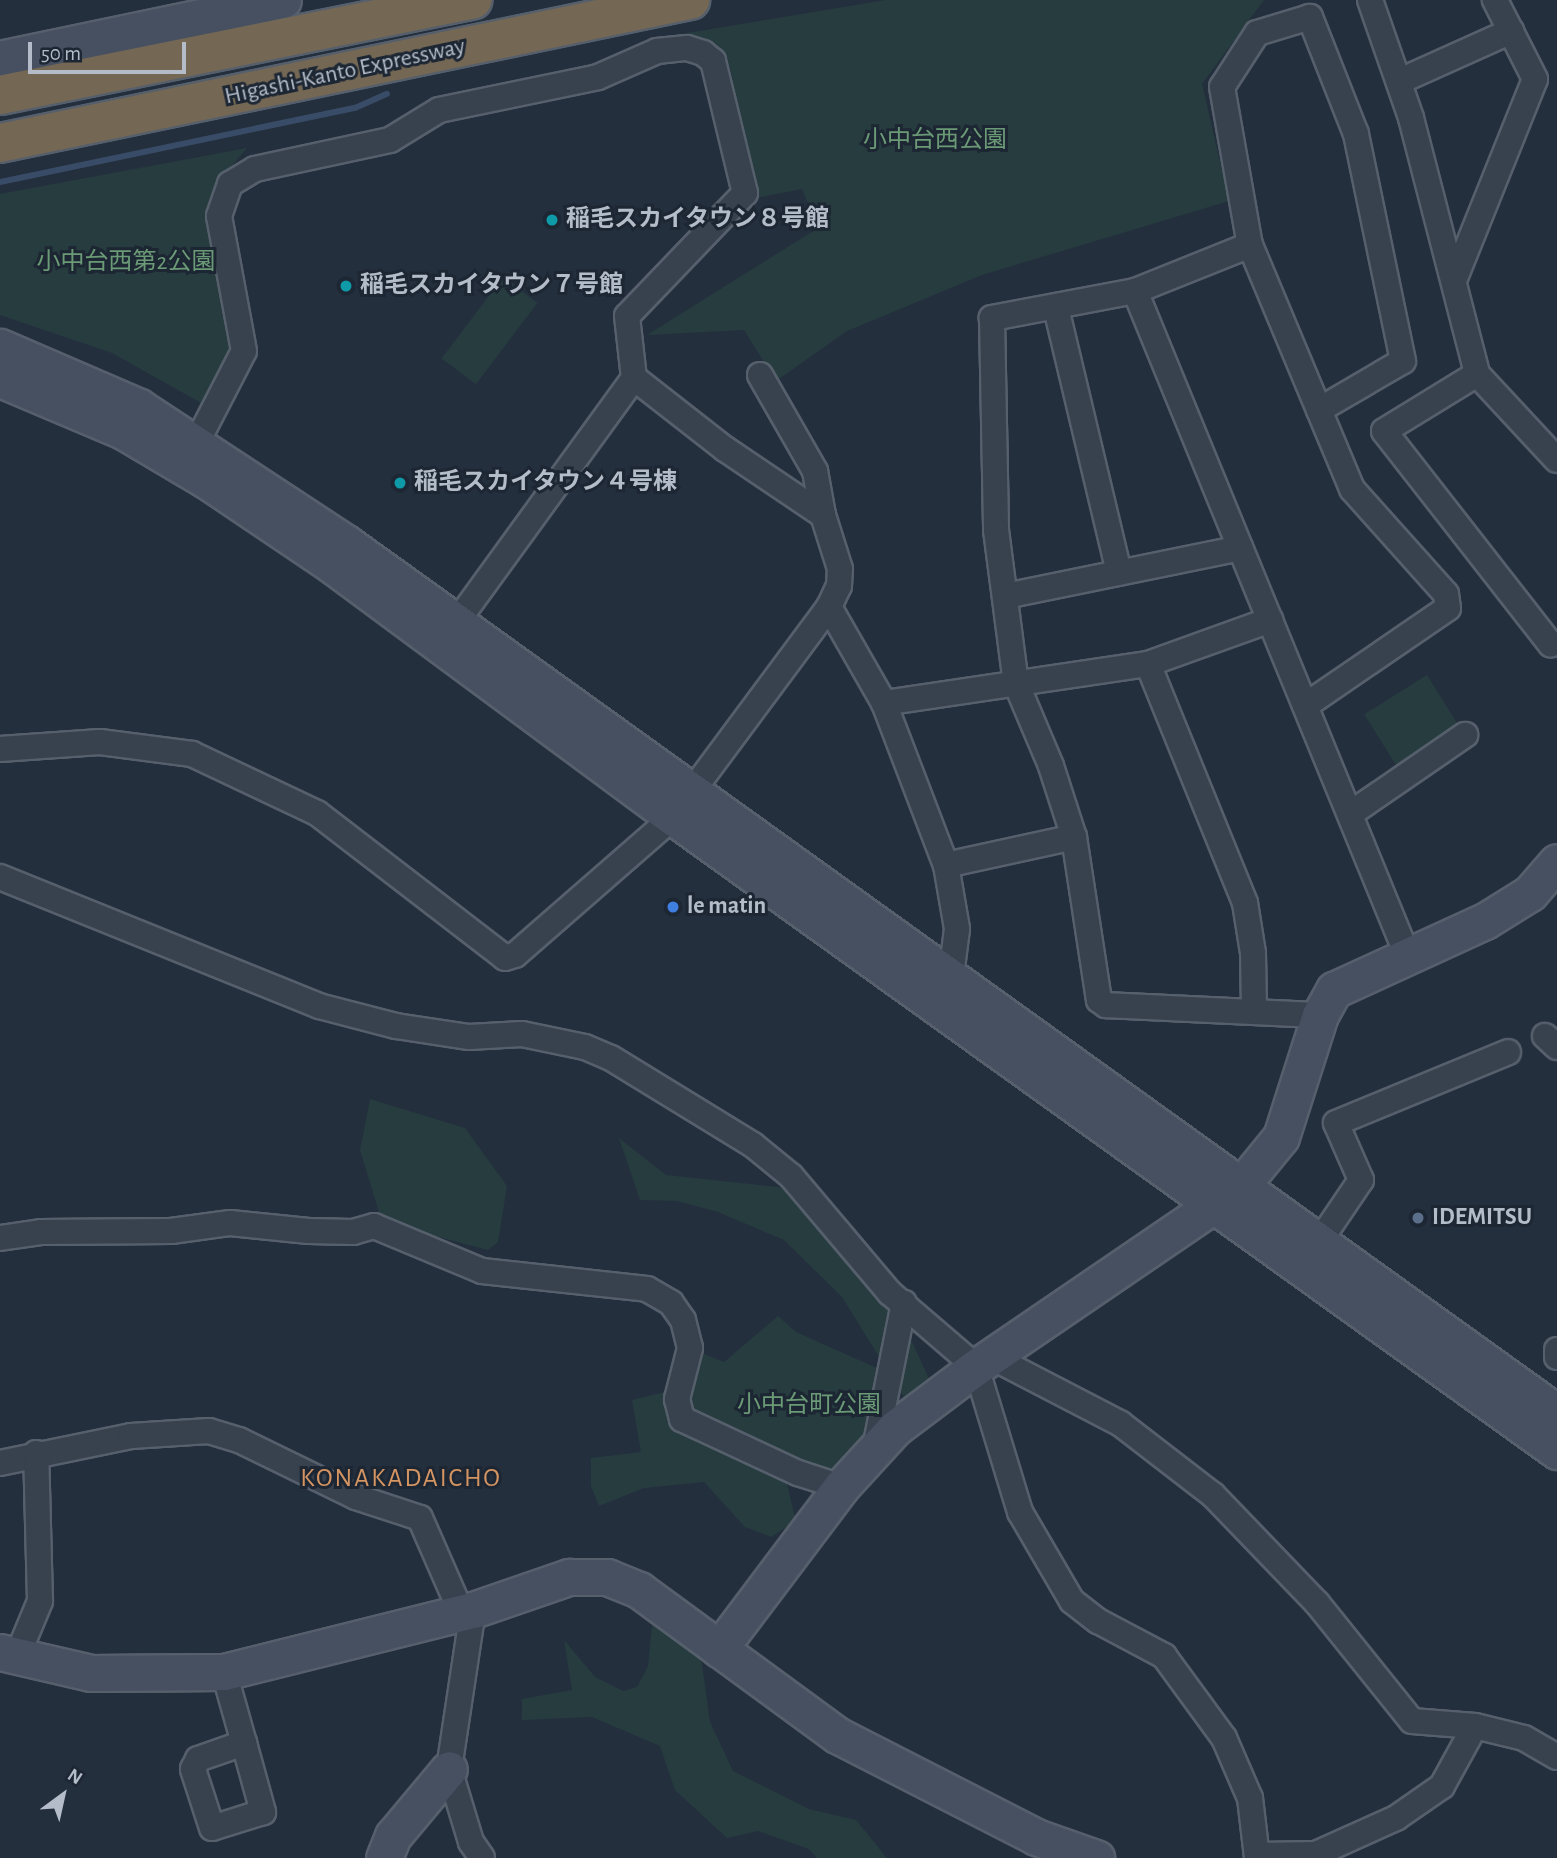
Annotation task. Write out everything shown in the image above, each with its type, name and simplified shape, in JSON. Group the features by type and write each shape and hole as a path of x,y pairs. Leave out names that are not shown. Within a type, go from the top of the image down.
{"highway":[{"name":"Higashi-Kanto Expressway","path":"0,95 473,0"},
{"name":"Higashi-Kanto Expressway","path":"0,144 690,0"}],"street":[{"path":"0,59 283,0"},
{"path":"1370,0 1400,81 1455,278 1477,374 1557,460"},
{"path":"1455,278 1535,79 1495,0"},
{"path":"1305,706 1448,608 1447,594 1352,489 1250,245 1222,87 1257,33 1310,17 1356,134 1404,361 1319,410"},
{"path":"1400,81 1511,31"},
{"path":"197,442 244,351 219,216 229,184 255,169 390,140 439,110 597,77 657,51 687,48 713,61 744,193 627,316 634,378 457,622"},
{"path":"1250,245 1135,291 992,318 996,530 1016,683 1051,766 1074,837 1099,1000 1106,1005 1254,1009 1320,1015"},
{"path":"1135,291 1408,957"},
{"path":"1056,308 1119,573"},
{"path":"0,347 139,407 197,442 457,622 682,804 951,976 1227,1196 1557,1451"},
{"path":"0,749 100,742 192,754 317,813 505,958 514,955 682,804 829,607 840,569 822,515 815,471 760,374"},
{"path":"1477,374 1384,431 1551,645"},
{"path":"634,378 822,515"},
{"path":"0,379 123,431 206,480 682,804 1227,1196 1319,1242 1557,1413"},
{"path":"1005,596 1240,548"},
{"path":"829,607 884,703 946,865 957,929 951,976"},
{"path":"884,703 1148,664 1270,620"},
{"path":"1148,664 1245,903 1253,953 1254,1009"},
{"path":"1350,814 1465,735"},
{"path":"946,865 1074,837"},
{"path":"719,1649 841,1487 875,1448 984,1362 1227,1196 1281,1138 1320,1015 1335,990 1349,979 1408,957 1519,900 1557,862"},
{"path":"0,877 319,1006 396,1026 469,1037 522,1034 555,1038 611,1058 753,1145 791,1175 904,1303 984,1362 1121,1424 1213,1495 1317,1603 1412,1721 1475,1726 1524,1738 1557,1757"},
{"path":"1319,1242 1361,1180 1336,1123 1508,1052"},
{"path":"0,1238 41,1232 171,1231 230,1223 309,1231 353,1232 374,1226 482,1271 647,1289 671,1303 683,1320 690,1348 677,1399 682,1419 797,1473 841,1487"},
{"path":"875,1448 904,1303"},
{"path":"1557,1350 1557,1357"},
{"path":"984,1362 1020,1512 1072,1601 1098,1621 1164,1656 1224,1738 1250,1798 1258,1856 1316,1854 1396,1818 1442,1786 1475,1726"},
{"path":"0,1463 36,1453 131,1436 209,1431 239,1440 356,1497 420,1518 467,1611 449,1769 471,1842 482,1858"},
{"path":"36,1453 40,1601 8,1655 91,1673 223,1672 467,1611 569,1577 607,1577 639,1590 837,1735 1013,1824 1096,1858"},
{"path":"223,1672 244,1743"},
{"path":"384,1858 393,1836 449,1769"},
{"path":"1013,1824 1042,1858"}],"green space":[{"name":"小中台西公園","path":"886,0 1264,0 1202,84 1229,201 982,275 847,331 776,381 744,330 647,335 818,228 802,189 756,198 730,67 716,51 687,33"},
{"name":"小中台西第2公園","path":"247,148 219,181 233,353 203,404 112,353 0,315 0,194"},
{"path":"503,277 537,303 476,384 442,358"},
{"path":"1427,675 1463,733 1400,772 1364,714"},
{"path":"370,1099 465,1128 507,1186 498,1242 488,1250 382,1222 360,1150"},
{"path":"619,1138 666,1175 787,1188 897,1309 930,1381 904,1397 842,1297 784,1240 718,1212 677,1201 640,1200"},
{"name":"小中台町公園","path":"778,1316 796,1332 881,1370 871,1428 833,1478 784,1472 796,1521 771,1537 745,1527 704,1482 644,1488 599,1506 591,1486 591,1458 641,1452 632,1400 685,1387 699,1352 724,1362"},
{"path":"652,1625 701,1657 710,1722 733,1771 809,1809 856,1820 887,1858 817,1858 809,1849 758,1831 727,1838 675,1790 660,1746 592,1717 522,1720 522,1699 572,1690 564,1640 595,1677 623,1691 637,1687 648,1666"}],"waterway":[{"path":"0,182 355,108 387,94"}],"place":[{"name":"稲毛スカイタウン８号館","path":"552,220"},
{"name":"稲毛スカイタウン７号館","path":"346,286"},
{"name":"稲毛スカイタウン４号棟","path":"400,483"},
{"name":"le matin","path":"673,907"},
{"name":"IDEMITSU","path":"1418,1218"}],"district":[{"name":"KONAKADAICHO","path":"401,1479"}]}
